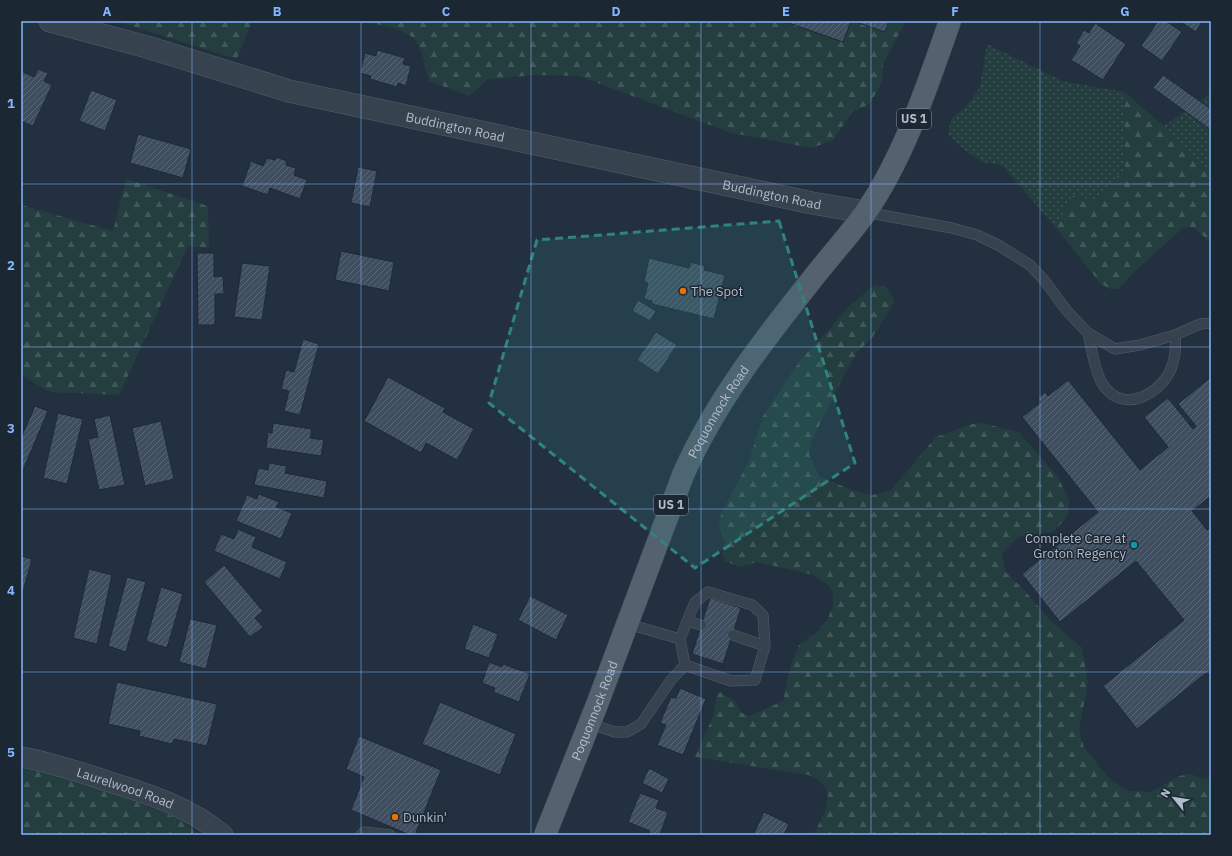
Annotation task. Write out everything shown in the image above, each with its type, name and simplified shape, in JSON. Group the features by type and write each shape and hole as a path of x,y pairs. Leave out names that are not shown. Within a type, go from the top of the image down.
{"main road":[{"name":"Poquonnock Road","path":"545,835 590,724 683,475 707,425 726,394 760,346 865,212 883,185 905,140 950,21"}],"street":[{"name":"Buddington Road","path":"50,21 147,47 289,91 766,194 865,212"},
{"name":"Laurelwood Road","path":"21,757 44,761 147,793 182,807 209,823 223,835"}],"lane":[{"path":"865,212 952,228 977,235 998,245 1030,265 1044,280 1067,311 1088,334 1115,349 1140,345 1175,335 1200,324 1211,323"},
{"path":"1088,334 1098,373 1103,384 1114,396 1127,400 1151,393 1168,375 1173,363 1176,348 1175,335"},
{"path":"708,592 752,605 763,615 765,646 755,680 732,681 685,665 680,639 695,602 708,592"},
{"path":"687,621 701,626"},
{"path":"628,624 680,639"},
{"path":"733,635 765,646"},
{"path":"590,724 614,732 627,732 641,724 671,680 685,665"},
{"path":"361,835 364,832 390,835"}],"highlighted area":[{"path":"779,221 855,463 695,568 489,403 537,240"}],"green space":[{"path":"115,21 252,21 237,59"},
{"path":"357,21 783,21 843,42 851,21 906,21 883,64 882,82 870,104 852,112 833,140 812,148 731,133 579,76 533,75 487,80 469,96 429,81 419,47 413,38 408,34 394,28"},
{"path":"987,44 1062,81 1124,92 1125,168 1095,200 1072,196 1056,228 1002,165 982,162 962,148 948,134 951,119 969,103 980,87"},
{"path":"1124,92 1164,126 1211,177 1211,243 1193,227 1183,228 1134,272 1119,289 1110,289 1101,284 1056,228 1072,196 1095,200 1125,168"},
{"path":"1211,93 1211,177 1164,126"},
{"path":"126,179 208,206 209,248 188,246 119,395 50,392 21,375 21,205 113,231"},
{"path":"875,285 886,287 895,301 872,338 858,351 843,377 811,442 809,454 819,476 854,491 873,495 891,490 936,437 972,424 982,423 1019,432 1058,477 1069,500 1068,516 1054,531 1019,537 1002,554 1005,571 1050,620 1082,648 1088,683 1079,729 1084,747 1107,776 1120,786 1130,791 1151,792 1179,776 1190,774 1206,779 1211,777 1211,835 813,835 822,818 827,801 827,794 824,787 818,780 808,775 695,757 712,719 716,699 720,692 735,701 742,713 749,716 783,701 791,665 799,645 818,631 828,618 833,605 833,594 829,586 813,575 757,562 740,567 725,561 722,553 725,542 719,527 721,514 749,461 763,416 802,358 849,306"},
{"path":"21,769 66,774 179,819 200,835 21,835"}],"building":[{"path":"783,21 851,21 843,42"},
{"path":"853,21 889,21 885,32"},
{"path":"1158,21 1166,21 1182,32 1162,61 1141,46"},
{"path":"1179,21 1202,21 1196,32"},
{"path":"1095,23 1126,44 1103,80 1071,60 1080,46 1076,43 1084,30 1089,33"},
{"path":"377,50 405,58 403,64 411,66 406,86 398,83 397,87 370,79 371,76 360,73 365,53 376,56"},
{"path":"38,69 48,73 44,81 52,85 33,126 21,121 21,77 23,72 34,77"},
{"path":"1163,75 1211,109 1211,130 1153,88"},
{"path":"91,90 117,100 105,131 79,121"},
{"path":"138,134 191,149 183,178 130,163"},
{"path":"276,157 287,161 286,165 296,168 294,175 307,180 300,199 270,188 268,195 242,186 251,161 263,166 267,158 275,160"},
{"path":"358,167 377,171 370,207 351,203"},
{"path":"341,251 394,262 389,291 335,280"},
{"path":"197,253 214,253 214,277 223,276 224,294 215,294 215,325 198,325"},
{"name":"The Spot","path":"649,258 689,268 691,262 705,266 704,270 725,275 714,319 652,304 652,301 644,299 648,283 644,282"},
{"path":"242,263 270,266 262,320 234,317"},
{"path":"638,300 656,311 650,321 632,311"},
{"path":"656,332 677,345 658,374 637,360"},
{"path":"303,339 319,344 300,415 284,411 289,391 281,389 286,370 294,372"},
{"path":"388,377 445,408 443,412 474,429 457,460 426,443 421,453 364,421"},
{"name":"Complete Care at Groton Regency","path":"1211,377 1211,496 1192,511 1207,530 1211,527 1211,669 1137,729 1103,686 1184,620 1136,561 1060,622 1022,574 1098,512 1022,417 1041,402 1038,398 1045,392 1048,396 1068,380 1140,470 1168,447 1144,417 1168,398 1193,429 1196,426 1178,404"},
{"path":"35,406 48,411 21,475 21,438"},
{"path":"58,413 83,419 67,484 43,478"},
{"path":"110,415 125,485 99,490 88,439 98,437 94,419"},
{"path":"161,421 174,479 145,486 132,428"},
{"path":"273,423 312,429 310,438 324,440 321,456 266,448 268,432 272,433"},
{"path":"269,463 287,466 285,473 327,481 324,498 254,485 258,468 268,470"},
{"path":"259,494 279,502 276,507 292,513 281,539 236,521 247,495 257,499"},
{"path":"238,529 256,537 252,547 287,562 280,579 214,551 221,534 234,539"},
{"path":"21,556 32,559 21,599"},
{"path":"224,565 263,611 255,618 263,627 250,637 204,582"},
{"path":"89,569 112,575 97,644 73,638"},
{"path":"127,577 146,582 126,652 108,646"},
{"path":"161,587 183,594 167,648 146,641"},
{"path":"530,596 568,615 556,640 518,620"},
{"path":"710,598 741,608 723,664 692,654"},
{"path":"190,619 217,625 206,669 179,662"},
{"path":"473,624 498,634 489,658 464,649"},
{"path":"489,662 502,667 503,664 530,674 519,702 493,692 495,688 482,683"},
{"path":"117,682 217,704 207,746 174,739 172,744 139,736 140,731 108,724"},
{"path":"680,688 706,699 683,755 657,745 666,725 660,723 671,697 676,698"},
{"path":"440,702 516,734 500,775 422,744"},
{"path":"359,736 441,770 415,835 410,835 351,810 364,777 346,769"},
{"path":"649,768 669,779 662,793 642,783"},
{"path":"640,793 659,800 656,808 668,812 660,835 649,835 650,831 628,822"},
{"path":"764,812 789,824 784,835 753,835"}],"place":[{"name":"The Spot","path":"683,291"},
{"name":"Complete Care at Groton Regency","path":"1134,545"},
{"name":"Dunkin'","path":"395,817"}]}
